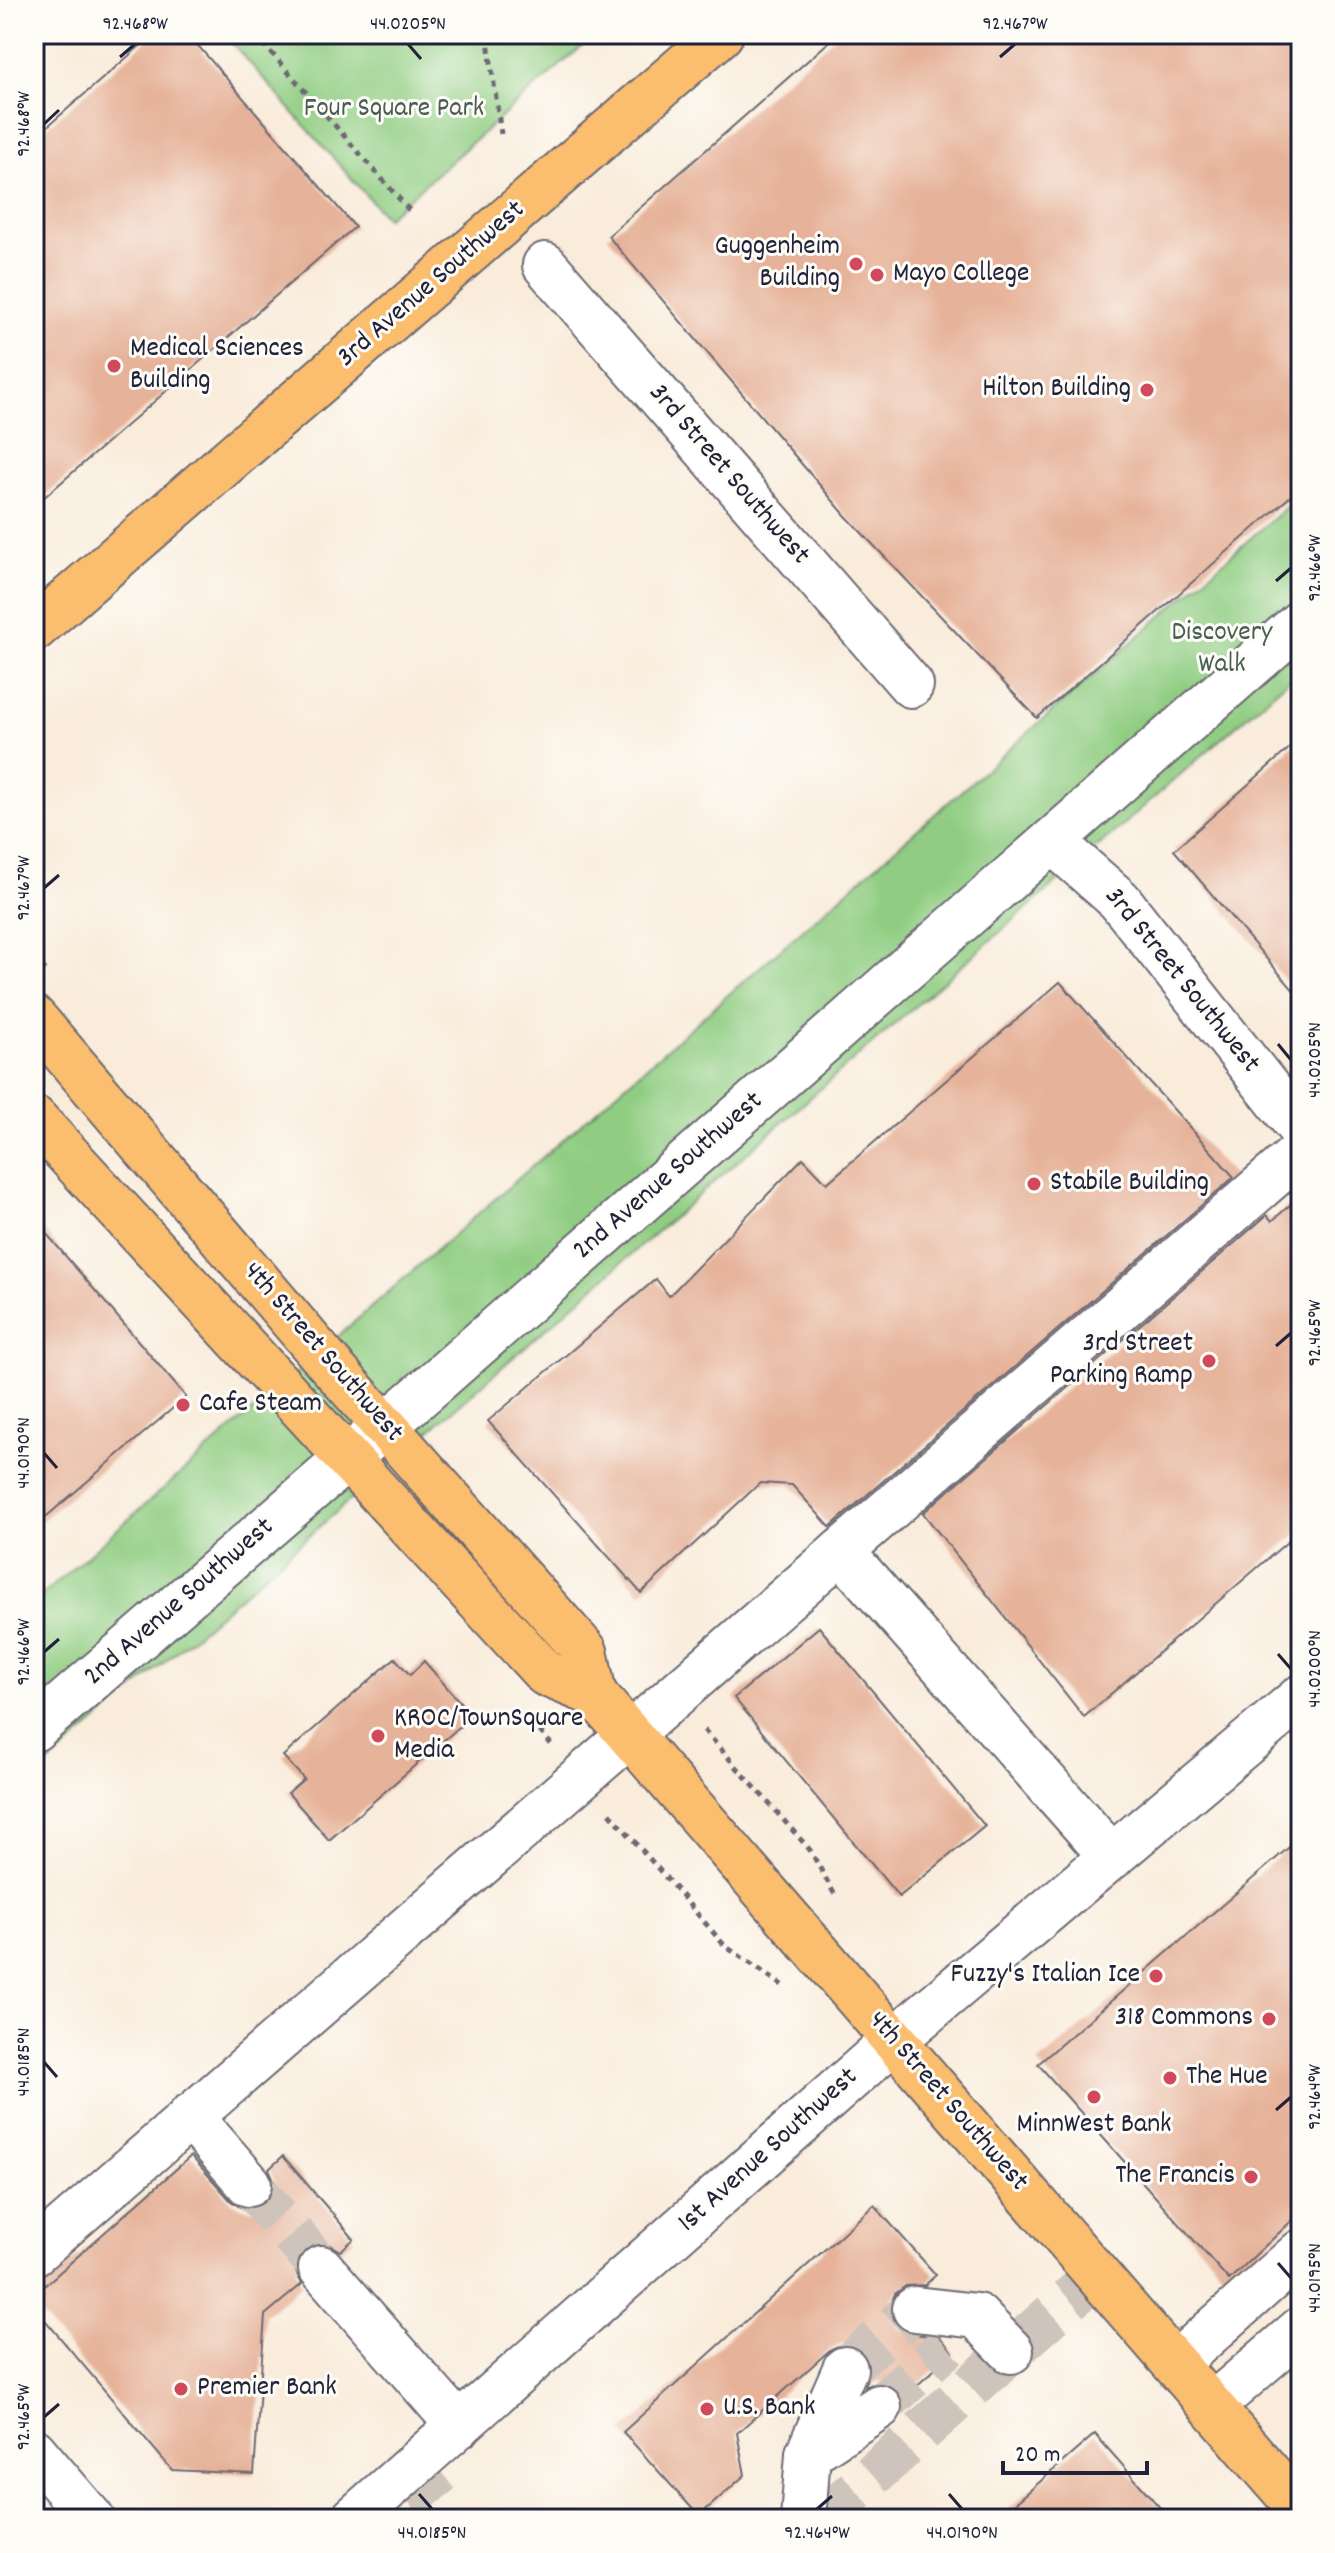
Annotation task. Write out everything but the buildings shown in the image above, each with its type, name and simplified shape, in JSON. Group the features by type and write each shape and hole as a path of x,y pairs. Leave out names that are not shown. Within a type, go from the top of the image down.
{"main road":[{"name":"3rd Avenue Southwest","path":"34,629 721,34"},
{"name":"4th Street Southwest","path":"34,1018 385,1426 585,1651 594,1694"},
{"name":"4th Street Southwest","path":"34,1118 546,1674 594,1694 629,1732 1301,2510"}],"street":[{"name":"3rd Street Southwest","path":"545,265 911,685"},
{"name":"2nd Avenue Southwest","path":"34,1729 385,1426 1301,622"},
{"name":"3rd Street Southwest","path":"1052,841 1119,900 1301,1130"},
{"path":"34,2253 629,1732 1301,1152"},
{"path":"841,1551 1112,1857"},
{"name":"1st Avenue Southwest","path":"353,2519 894,2040 1301,1697"},
{"path":"190,2116 249,2184"},
{"path":"1175,2364 1301,2252"},
{"path":"321,2268 459,2426"},
{"path":"943,2325 1011,2351"},
{"path":"1212,2406 1301,2329"},
{"path":"803,2519 808,2454 862,2388"},
{"path":"34,2451 92,2519"}],"path":[{"path":"255,34 410,211"},
{"path":"487,34 501,134"}],"green space":[{"name":"Four Square Park","path":"224,34 596,34 386,218"},
{"name":"Discovery Walk","path":"1301,494 1301,669 34,1776 34,1602"}],"tunnel":[{"path":"249,2184 321,2268"},
{"path":"823,2519 1098,2274"},
{"path":"845,2369 915,2309"},
{"path":"879,2407 947,2346"},
{"path":"410,2469 451,2519"}],"place":[{"name":"Guggenheim Building","path":"856,264"},
{"name":"Mayo College","path":"877,275"},
{"name":"Medical Sciences Building","path":"114,366"},
{"name":"Hilton Building","path":"1147,390"},
{"name":"Stabile Building","path":"1034,1184"},
{"name":"3rd Street Parking Ramp","path":"1209,1361"},
{"name":"Cafe Steam","path":"183,1405"},
{"name":"KROC/TownSquare Media","path":"378,1736"},
{"name":"Fuzzy's Italian Ice","path":"1156,1976"},
{"name":"318 Commons","path":"1269,2019"},
{"name":"The Hue","path":"1170,2078"},
{"name":"MinnWest Bank","path":"1094,2097"},
{"name":"The Francis","path":"1251,2177"},
{"name":"Premier Bank","path":"181,2389"},
{"name":"U.S. Bank","path":"707,2409"}]}
